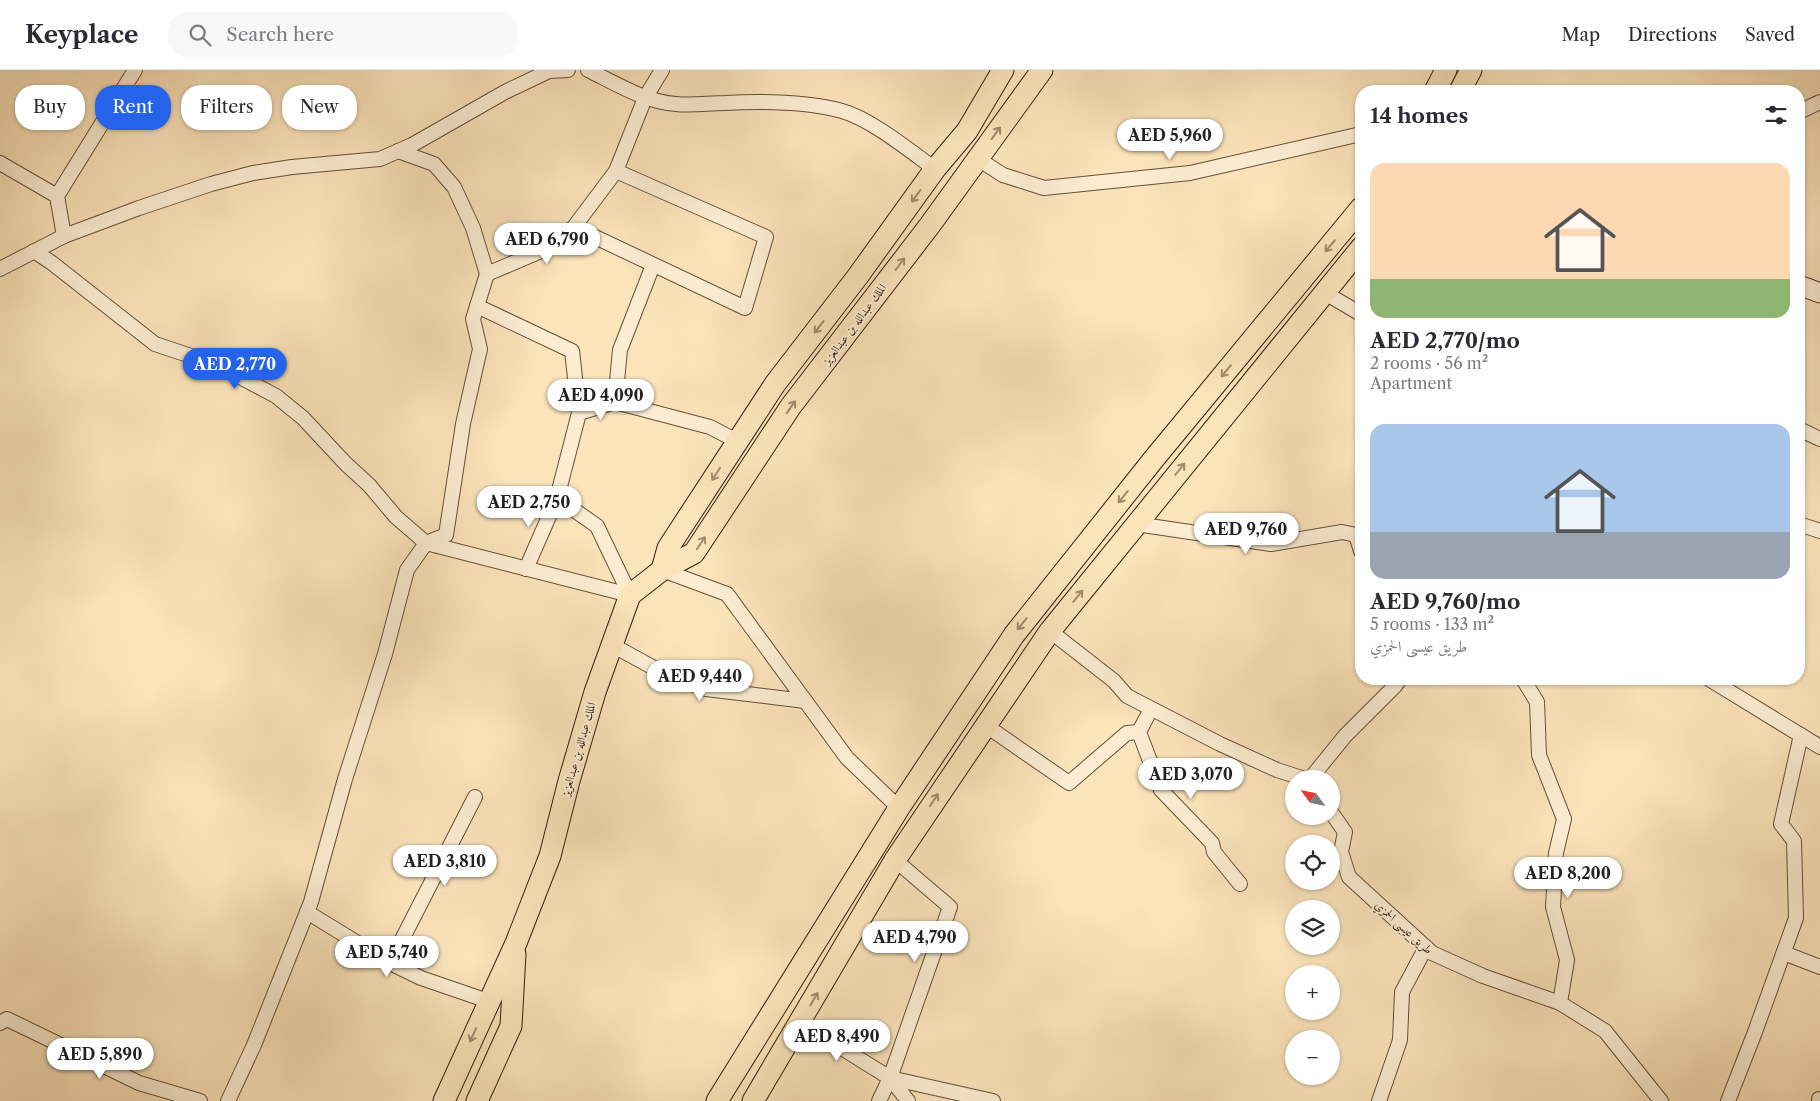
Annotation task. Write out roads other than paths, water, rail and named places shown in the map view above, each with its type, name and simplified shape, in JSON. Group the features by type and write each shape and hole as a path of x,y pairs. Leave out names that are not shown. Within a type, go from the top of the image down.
{"main road":[{"name":"الملك عبدالله بن عبدالعزيز","path":"662,570 668,548 775,384 858,276 935,168 967,131 1003,70"},
{"name":"الملك عبدالله بن عبدالعزيز","path":"444,1101 516,943 550,856 595,692 630,595 662,570 694,553 792,406 978,159 1042,70"},
{"path":"1438,85 1446,70"},
{"path":"1463,85 1471,70"},
{"path":"717,1101 899,808 1014,634 1152,460 1355,215"},
{"path":"753,1101 895,860 1050,631 1355,256"},
{"path":"899,808 921,820"},
{"name":"الملك عبدالله بن عبدالعزيز","path":"477,1101 511,1026 516,943"}],"street":[{"path":"64,236 57,196 135,70"},
{"path":"0,269 64,236 211,184 253,173 292,167 380,159 412,145 505,92 549,70 568,70"},
{"path":"588,70 645,98 675,104 727,102 796,103 842,111 890,137 935,168"},
{"path":"487,274 555,245 574,228 616,171 645,98 662,70"},
{"path":"1805,109 1820,102"},
{"path":"978,159 1003,175 1044,188 1190,173 1355,135"},
{"path":"228,1101 254,1045 307,912 345,779 385,654 407,570 426,543 446,536 463,424 480,349 473,319 487,274 472,228 454,187 434,164 398,151"},
{"path":"0,162 57,196"},
{"path":"574,228 745,308 766,237 616,171"},
{"path":"34,251 155,344 206,361 276,396 303,418 368,485 396,517 426,543 630,595"},
{"path":"615,402 620,350 653,265"},
{"path":"1805,287 1820,293"},
{"path":"1325,293 1355,310"},
{"path":"477,306 572,351 579,413 557,498 526,569"},
{"path":"579,413 615,402 710,427 737,441"},
{"path":"1805,431 1820,439"},
{"path":"557,498 597,526 630,595"},
{"path":"1136,524 1271,544 1342,532 1355,535"},
{"path":"1805,526 1820,531"},
{"path":"662,570 727,594 847,758 899,808"},
{"path":"1050,631 1114,681 1127,696 1285,773"},
{"path":"612,645 665,674 706,689 805,701"},
{"path":"1317,770 1345,736 1396,685"},
{"path":"1527,685 1538,702 1539,754 1564,819 1556,853 1554,906 1567,960 1560,1004"},
{"path":"1719,685 1820,747"},
{"path":"1138,732 1151,709"},
{"path":"986,725 1069,783 1127,733 1138,732"},
{"path":"1138,732 1161,790 1212,842 1214,852 1240,884"},
{"path":"1728,1101 1756,1032 1796,918 1794,841 1782,824 1801,735"},
{"path":"390,963 475,797"},
{"name":"طريق عيسى الحمزي","path":"1340,825 1345,832 1341,852 1349,877 1432,953 1483,976 1560,1004 1605,1031 1661,1101"},
{"path":"879,1101 890,1078 950,907 895,860"},
{"path":"307,912 390,963 421,978 488,1001"},
{"path":"1379,1101 1400,1040 1402,992 1426,947"},
{"path":"1784,953 1820,967"},
{"path":"0,1023 7,1019 139,1083 200,1101"},
{"path":"800,1022 890,1078 993,1101"},
{"path":"890,1078 908,1101"}]}
